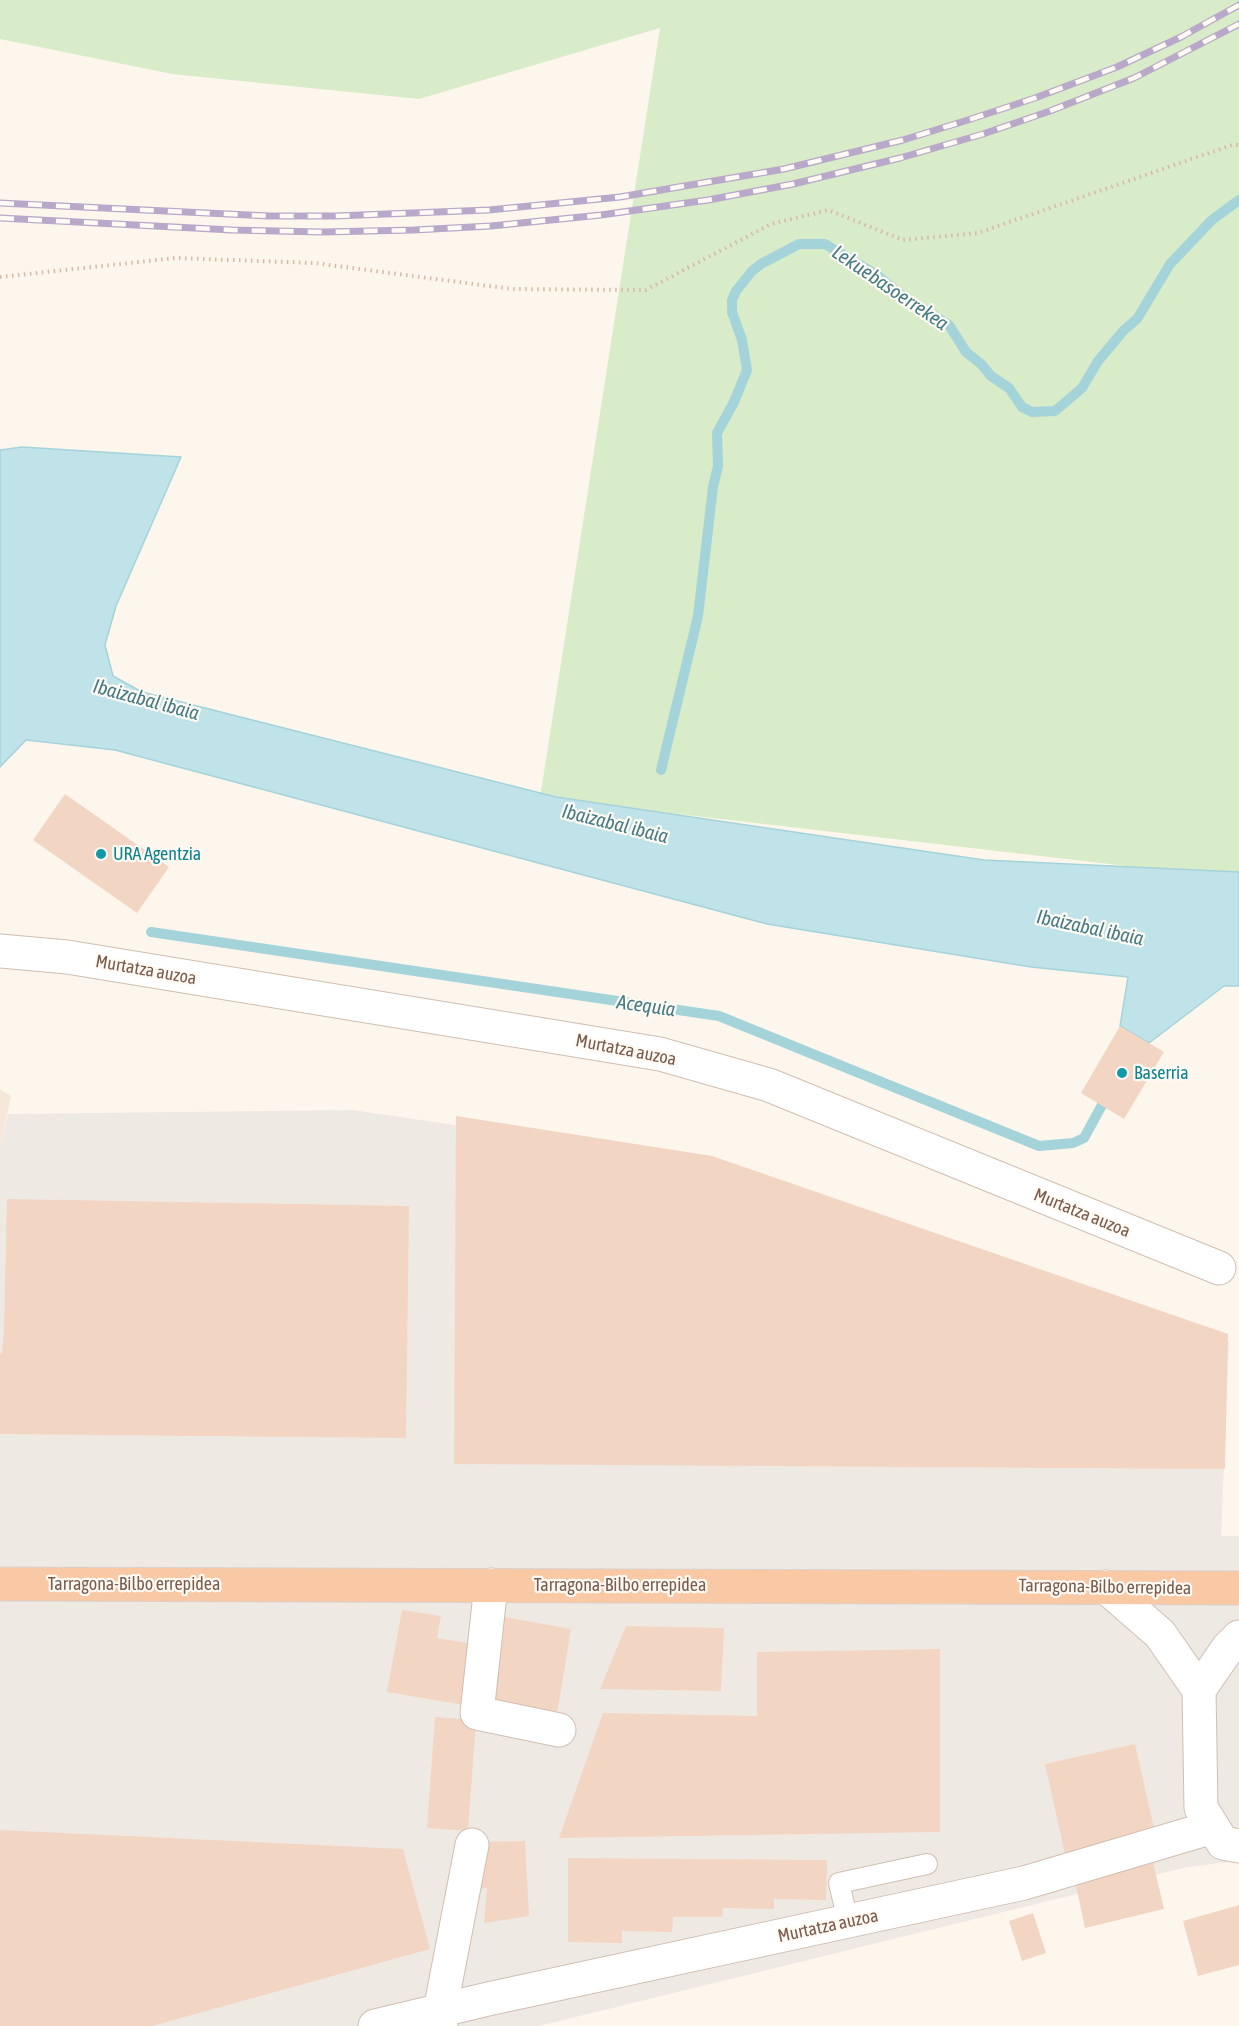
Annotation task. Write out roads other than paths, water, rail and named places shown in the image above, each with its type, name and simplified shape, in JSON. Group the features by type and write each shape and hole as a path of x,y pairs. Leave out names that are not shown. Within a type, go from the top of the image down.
{"highway":[{"name":"Tarragona-Bilbo errepidea","path":"0,1584 1239,1588"}],"street":[{"name":"Murtatza auzoa","path":"0,951 67,957 660,1054 769,1085 1219,1268"},
{"path":"491,1585 477,1713 559,1730"},
{"path":"1106,1587 1161,1634 1199,1690 1201,1808 1223,1843 1239,1846"},
{"path":"1199,1690 1228,1648 1239,1637"},
{"name":"Murtatza auzoa","path":"375,2026 440,2018 848,1921 1024,1883 1213,1827"},
{"path":"440,2018 472,1845"}],"lane":[{"path":"848,1921 839,1883 927,1864"}],"water":[{"name":"Ibaizabal ibaia","path":"22,447 181,457 116,606 105,645 113,676 142,692 556,797 984,860 1239,872 1239,986 1224,986 1149,1043 1120,1026 1128,977 1031,967 767,924 115,750 26,740 0,767 0,450"}],"waterway":[{"name":"Lekuebasoerrekea","path":"661,770 698,616 713,487 718,466 717,433 734,402 747,370 742,340 732,312 732,300 736,291 752,271 799,244 825,244 877,275 900,294 949,325 966,352 991,376 1009,388 1022,407 1032,412 1055,411 1082,388 1098,361 1124,330 1137,319 1170,264 1212,220 1239,200"},
{"name":"Acequia","path":"151,932 719,1016 1039,1146 1073,1143 1084,1138 1102,1105"}],"railway":[{"path":"0,203 269,216 335,216 489,210 620,197 784,169 903,140 968,120 1117,67 1181,37 1239,5"},
{"path":"0,218 232,230 322,232 414,230 491,226 601,215 708,200 793,184 900,158 983,134 1134,78 1239,24"}],"place":[{"name":"URA Agentzia","path":"101,854"},
{"name":"Baserria","path":"1122,1073"}]}
